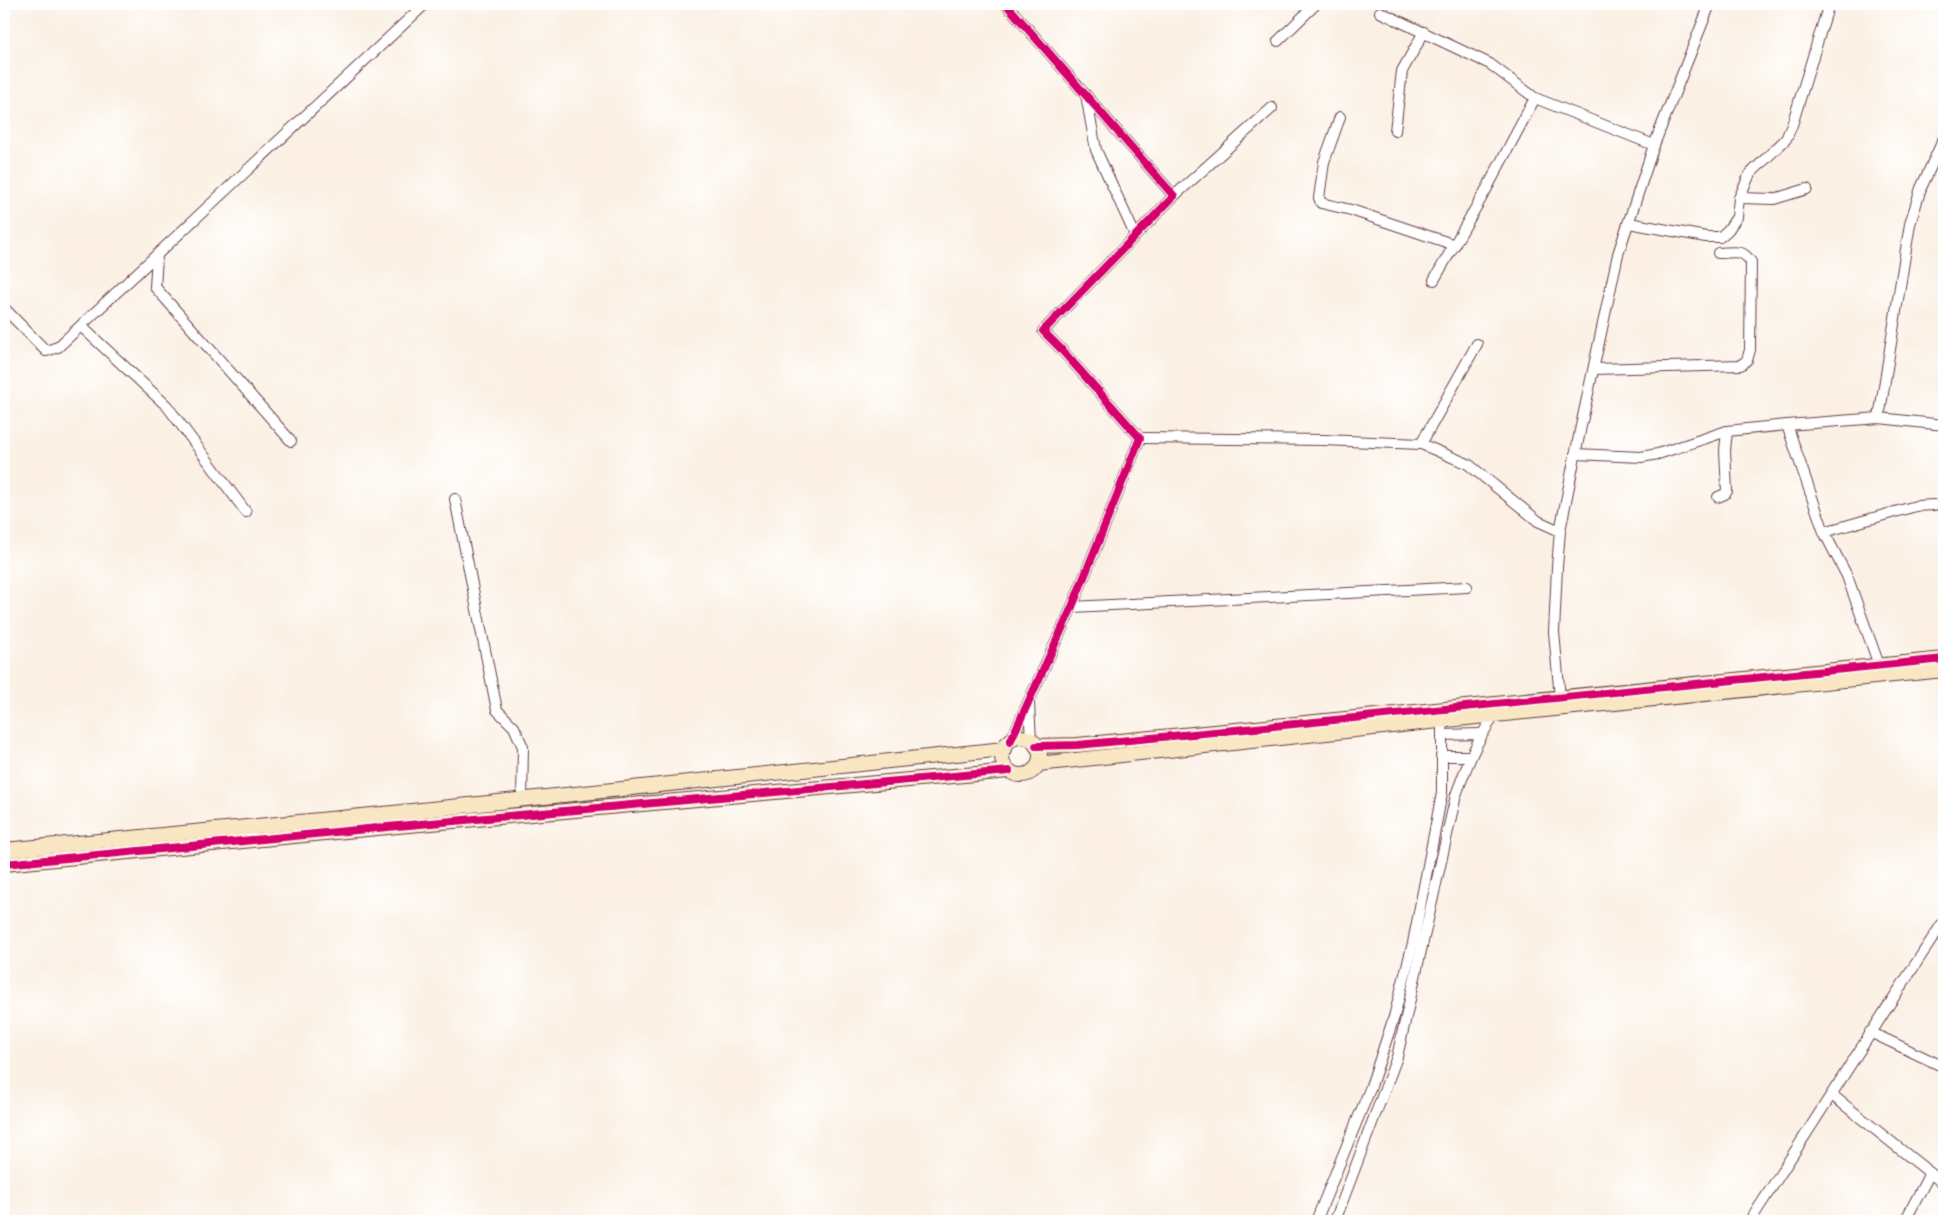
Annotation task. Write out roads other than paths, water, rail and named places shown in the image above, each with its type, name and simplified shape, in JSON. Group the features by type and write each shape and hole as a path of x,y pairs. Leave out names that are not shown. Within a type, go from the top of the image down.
{"street":[{"path":"4,308 46,351 58,347 82,327 425,4"},
{"path":"1006,4 1174,196"},
{"path":"1278,41 1316,4"},
{"path":"1560,698 1554,632 1560,531 1618,254 1654,145 1710,4"},
{"path":"1628,224 1706,237 1720,236 1728,230 1737,216 1739,198 1750,174 1786,139 1829,4"},
{"path":"1380,12 1490,64 1535,98 1654,145"},
{"path":"1395,131 1402,71 1424,32"},
{"path":"1086,94 1096,150 1135,236"},
{"path":"1434,280 1535,98"},
{"path":"1272,108 1174,196 1042,330 1140,438 1323,440 1421,444 1468,464 1538,521 1560,531"},
{"path":"1340,117 1324,162 1319,198 1321,203 1351,210 1455,244"},
{"path":"1879,418 1910,224 1921,188 1944,138"},
{"path":"1739,198 1774,199 1807,189"},
{"path":"1594,369 1741,365 1747,360 1750,350 1751,262 1746,254 1742,252 1718,253"},
{"path":"157,256 155,287 292,441"},
{"path":"82,327 167,406 246,512"},
{"path":"1421,444 1477,344"},
{"path":"1575,454 1641,457 1658,454 1727,431 1787,425 1879,418 1944,425"},
{"path":"1787,425 1824,532 1847,576 1880,665"},
{"path":"1718,497 1727,491 1725,450 1727,431"},
{"path":"1009,771 1004,763 1007,745 1029,703 1072,607 1140,438"},
{"path":"455,499 497,710 514,727 522,747 522,798"},
{"path":"1824,532 1916,506 1934,505"},
{"path":"1072,607 1467,587"},
{"path":"4,850 393,813 1007,745 1020,738 1034,743 1096,743 1944,659"},
{"path":"1038,764 1442,728 1495,716 1944,670"},
{"path":"4,864 398,826 1009,771 1018,775 1028,774 1038,764 1040,758 1034,743 1029,703"},
{"path":"1335,1221 1397,1057 1456,795 1470,756 1481,734 1495,716"},
{"path":"1442,728 1481,734"},
{"path":"1316,1221 1370,1089 1394,1017 1413,943 1442,793 1442,728"},
{"path":"1442,756 1470,756"},
{"path":"1750,1221 1832,1095 1870,1032 1944,921"},
{"path":"1870,1032 1944,1067"},
{"path":"1832,1095 1944,1184"},
{"path":"1905,1221 1930,1173"}]}
